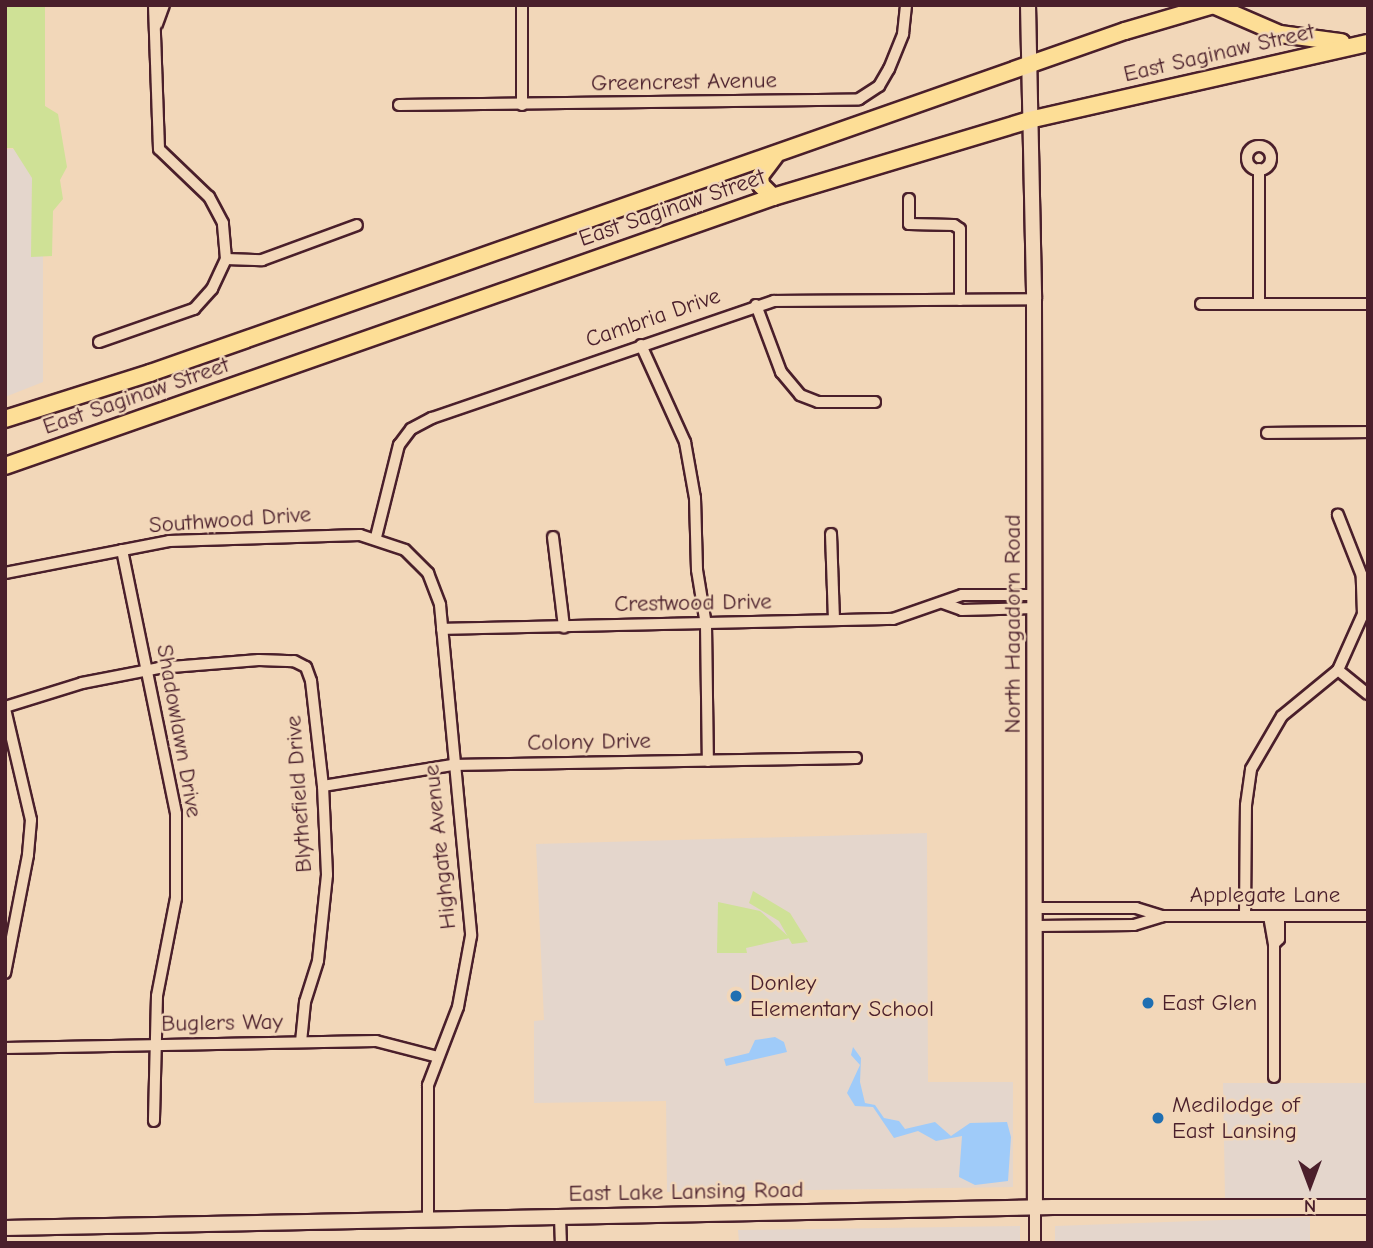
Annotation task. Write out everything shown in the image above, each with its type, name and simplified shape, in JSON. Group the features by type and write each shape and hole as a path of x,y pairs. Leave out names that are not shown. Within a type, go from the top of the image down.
{"main road":[{"name":"North Hagadorn Road","path":"1028,5 1036,601 1035,1208"},
{"name":"East Saginaw Street","path":"5,419 1029,65 1213,5"},
{"path":"1213,5 1258,27 1299,39 1368,42"},
{"name":"East Saginaw Street","path":"5,466 773,197 1029,120 1368,42"},
{"path":"773,197 768,195 760,176 777,154"},
{"name":"East Lake Lansing Road","path":"5,1228 1035,1208 1368,1207"}],"street":[{"path":"99,342 194,309 212,289 226,259 223,223 209,197 159,149 157,24 154,5"},
{"path":"157,24 164,5"},
{"path":"522,5 522,105"},
{"name":"Greencrest Avenue","path":"398,105 859,99 879,86 889,69 903,34 906,5"},
{"path":"1259,169 1259,304"},
{"path":"909,199 909,224 954,225 960,229 960,300"},
{"path":"226,259 262,260 357,225"},
{"name":"Cambria Drive","path":"376,537 395,456 411,429 432,418 756,304 1034,299"},
{"path":"756,304 781,372 800,396 818,402 875,402"},
{"path":"1201,304 1368,304"},
{"path":"640,345 685,442 695,498 697,570 706,625 708,761"},
{"path":"1267,433 1368,432"},
{"path":"1245,916 1246,789 1258,751 1282,716 1338,670 1359,628 1365,599 1358,563 1338,515"},
{"path":"831,534 834,620"},
{"name":"Southwood Drive","path":"5,573 122,550 231,537 376,537"},
{"name":"Highgate Avenue","path":"376,537 405,550 428,573 436,590 442,629 452,765 460,798 471,936 460,998 438,1057 426,1110 428,1220"},
{"path":"553,537 564,627"},
{"name":"Shadowlawn Drive","path":"122,550 172,782 177,844 173,919 157,996 155,1121"},
{"name":"Crestwood Drive","path":"442,629 893,619 962,595 1036,601"},
{"name":"Blythefield Drive","path":"148,670 259,660 294,661 306,667 312,681 323,786 325,904 318,961 301,1019 301,1042"},
{"path":"5,972 31,820 5,708 82,683 148,670"},
{"path":"1338,670 1368,694"},
{"name":"Colony Drive","path":"323,786 452,765 856,758"},
{"name":"Applegate Lane","path":"1037,908 1136,908 1163,916 1368,916"},
{"name":"Applegate Lane","path":"1037,926 1134,925 1163,916"},
{"path":"1274,916 1274,1077"},
{"name":"Buglers Way","path":"5,1048 376,1041 438,1057"},
{"name":"North Hagadorn Road","path":"1035,1208 1035,1243"},
{"path":"560,1217 561,1243"}],"shaded area":[{"path":"5,149 43,149 43,382 5,397"},
{"name":"Donley Elementary School","path":"927,833 928,1082 1013,1082 1013,1187 667,1192 666,1101 534,1103 534,1021 544,1020 536,844"},
{"path":"1223,1083 1368,1083 1368,1198 1225,1198"},
{"path":"1310,1217 1310,1243 1055,1243 1055,1226"},
{"path":"1020,1226 1020,1243 739,1243 738,1230"}],"green space":[{"path":"5,5 45,5 45,106 58,114 67,167 60,180 63,199 53,211 52,256 31,257 32,178 13,148 5,148"},
{"path":"753,891 790,913 808,942 792,944 779,921 749,903"},
{"path":"718,902 760,911 790,938 746,948 747,953 717,953"}],"water":[{"path":"775,1037 784,1042 787,1052 726,1066 724,1059 749,1053 755,1040"},
{"path":"853,1047 861,1058 860,1082 865,1103 875,1105 884,1118 899,1121 905,1129 935,1122 951,1136 970,1123 1007,1122 1011,1137 1008,1181 975,1185 959,1177 962,1136 936,1141 918,1131 894,1138 873,1107 855,1106 847,1093 860,1065 851,1055"}],"place":[{"name":"Donley Elementary School","path":"736,996"},
{"name":"East Glen","path":"1148,1003"},
{"name":"Medilodge of East Lansing","path":"1158,1118"}]}
